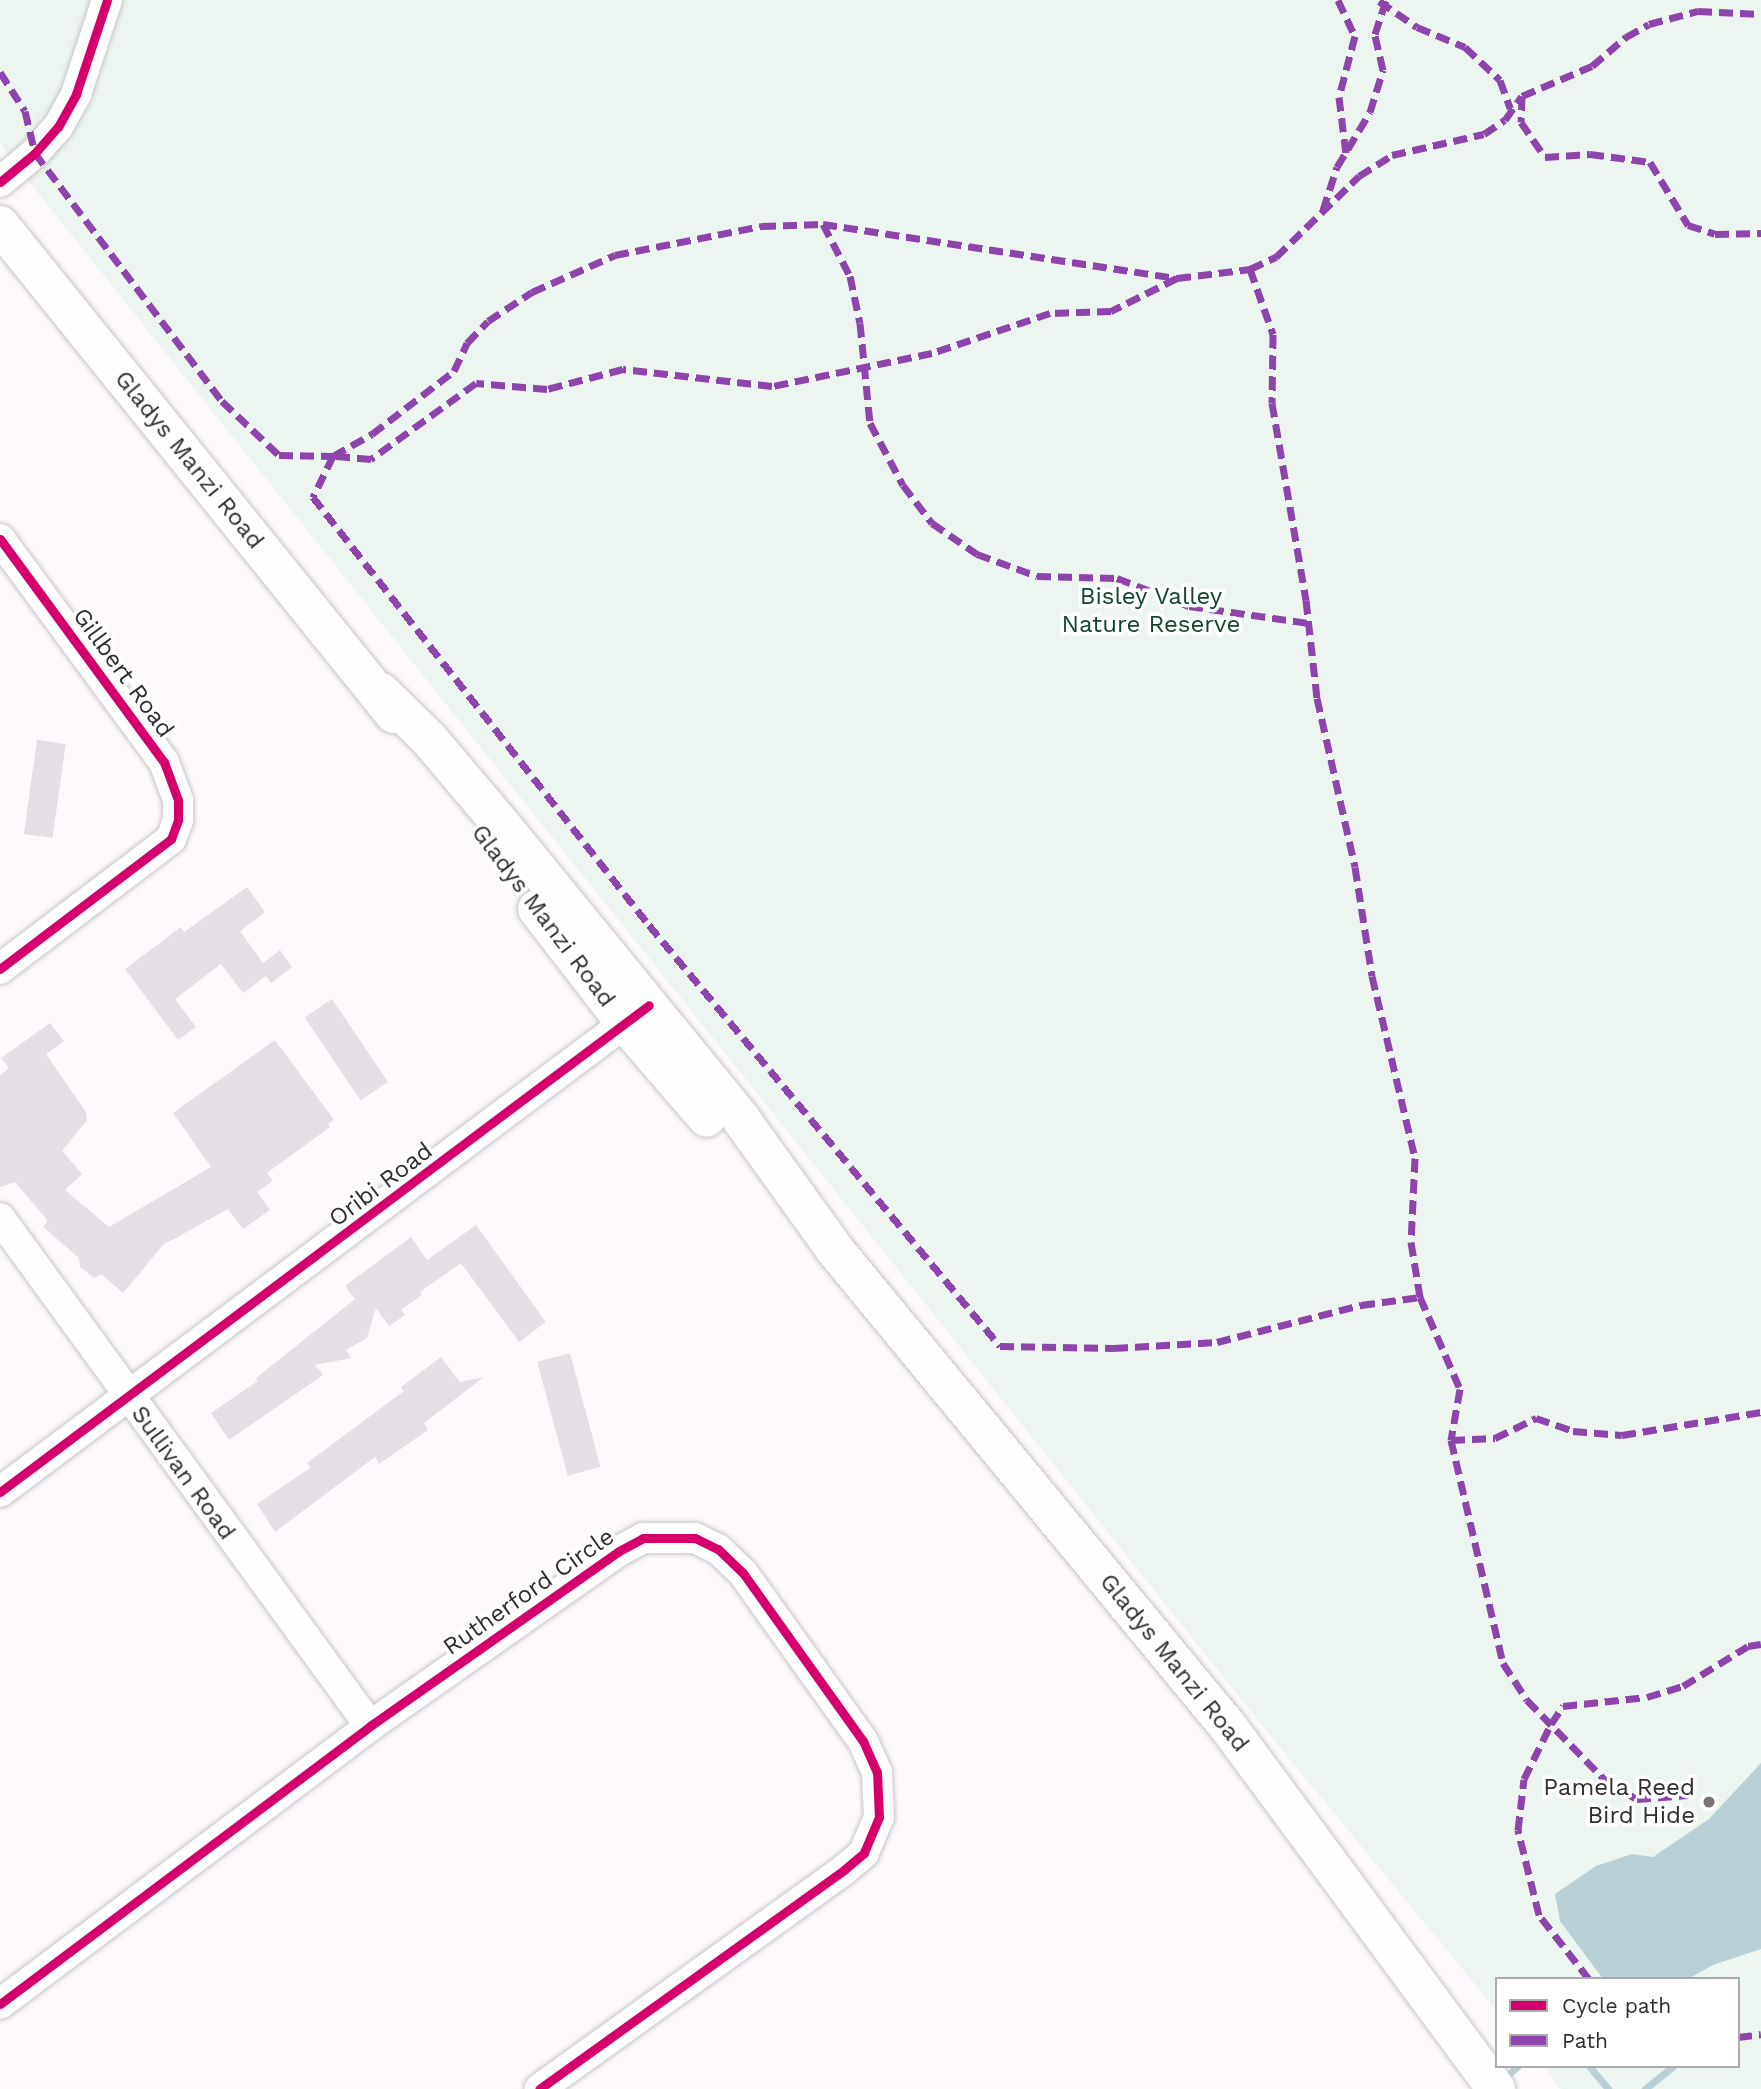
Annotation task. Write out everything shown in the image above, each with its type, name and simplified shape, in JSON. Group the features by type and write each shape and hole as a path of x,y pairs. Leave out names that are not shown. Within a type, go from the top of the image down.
{"main road":[{"name":"Gladys Manzi Road","path":"0,225 381,692 429,738 637,1014 749,1130 835,1250 1229,1728 1496,2089"}],"street":[{"path":"0,182 36,153 58,127 76,94 107,0"},
{"name":"Gillbert Road","path":"0,539 164,762 178,800 178,820 171,839 0,969"},
{"name":"Oribi Road","path":"0,1492 637,1014"},
{"name":"Sullivan Road","path":"0,1218 128,1398 370,1726"},
{"name":"Rutherford Circle","path":"0,2004 370,1726 619,1551 643,1538 695,1538 718,1549 743,1573 870,1753 880,1794 879,1817 864,1853 539,2089"}],"green space":[{"name":"Bisley Valley Nature Reserve","path":"0,0 1761,0 1761,2089 1561,2089 1544,2068 1740,2068 1740,1977 1495,1977 1495,2009 1265,1729 14,163 0,142"}],"water":[{"path":"1761,1763 1761,1949 1713,1965 1692,1977 1602,1977 1560,1921 1555,1894 1596,1866 1632,1854 1653,1857 1709,1819"}],"building":[{"path":"37,740 66,744 52,838 24,834"},
{"path":"247,887 265,912 240,931 263,963 280,950 292,967 271,983 266,976 243,993 221,964 175,999 196,1027 178,1040 125,969 181,927 184,932"},
{"path":"332,999 388,1082 361,1100 305,1017"},
{"path":"50,1023 64,1041 46,1054 86,1112 87,1120 62,1151 82,1174 65,1190 109,1227 211,1167 173,1113 275,1040 334,1120 328,1124 330,1127 267,1173 273,1181 257,1192 270,1210 243,1229 228,1209 163,1245 123,1293 101,1274 94,1278 80,1267 79,1258 43,1227 48,1221 15,1182 0,1187 0,1075 9,1068 1,1058"},
{"path":"476,1225 546,1322 519,1342 461,1263 420,1292 422,1295 401,1310 405,1315 389,1326 376,1308 367,1338 346,1350 351,1358 315,1365 323,1375 229,1440 211,1413 258,1381 256,1378 355,1299 345,1286 411,1237 427,1260"},
{"path":"570,1353 601,1467 568,1476 537,1362"},
{"path":"441,1357 460,1382 484,1377 424,1423 428,1430 379,1464 375,1457 275,1532 257,1504 310,1468 307,1463 404,1391 401,1387"}],"waterway":[{"path":"1511,2072 1516,2068"},
{"path":"1591,2068 1608,2089"},
{"path":"1645,2089 1671,2068"}],"marked path":[{"path":"1338,0 1355,36 1339,97 1346,154"},
{"path":"1323,210 1337,167 1370,112 1383,70 1375,34 1386,0"},
{"path":"1379,1 1417,27 1465,47 1500,80 1510,108"},
{"path":"0,72 25,111 35,153 222,401 279,455 333,456 372,434 454,371 467,343 488,321 532,292 615,255 762,226 823,224 1177,278 1250,269 1276,257 1359,176 1392,155 1484,134 1505,120 1522,96 1592,66 1626,37 1649,24 1698,11 1761,14"},
{"path":"1522,96 1521,122 1545,157 1590,154 1650,162 1688,225 1715,234 1761,233"},
{"path":"823,224 850,276 860,323 870,423 903,485 932,523 977,554 1037,576 1117,578 1189,606 1308,623"},
{"path":"1250,269 1273,334 1272,403 1306,600 1317,698 1355,867 1372,976 1415,1158 1411,1242 1420,1297 1460,1389 1451,1440 1503,1663 1527,1700 1605,1780 1637,1799 1688,1795"},
{"path":"1177,278 1111,311 1050,313 932,353 772,386 623,369 547,389 476,383 371,459 333,456 313,497 649,925 1000,1346 1114,1348 1217,1342 1361,1305 1420,1297"},
{"path":"1451,1440 1495,1438 1536,1418 1573,1431 1622,1435 1761,1412"},
{"path":"1587,1977 1539,1915 1518,1830 1524,1779 1551,1724 1563,1706 1647,1697 1683,1686 1748,1646 1761,1644"},
{"path":"1740,2037 1761,2034"}],"cycle path":[{"path":"0,182 35,153 58,127 76,94 107,0"},
{"path":"0,539 164,762 178,800 178,820 171,839 0,969"},
{"path":"0,1492 649,1005"},
{"path":"0,2004 370,1726 619,1551 643,1538 695,1538 718,1549 743,1573 863,1741 877,1772 879,1817 864,1853 844,1870 539,2089"}],"place":[{"name":"Pamela Reed Bird Hide","path":"1709,1802"}]}
